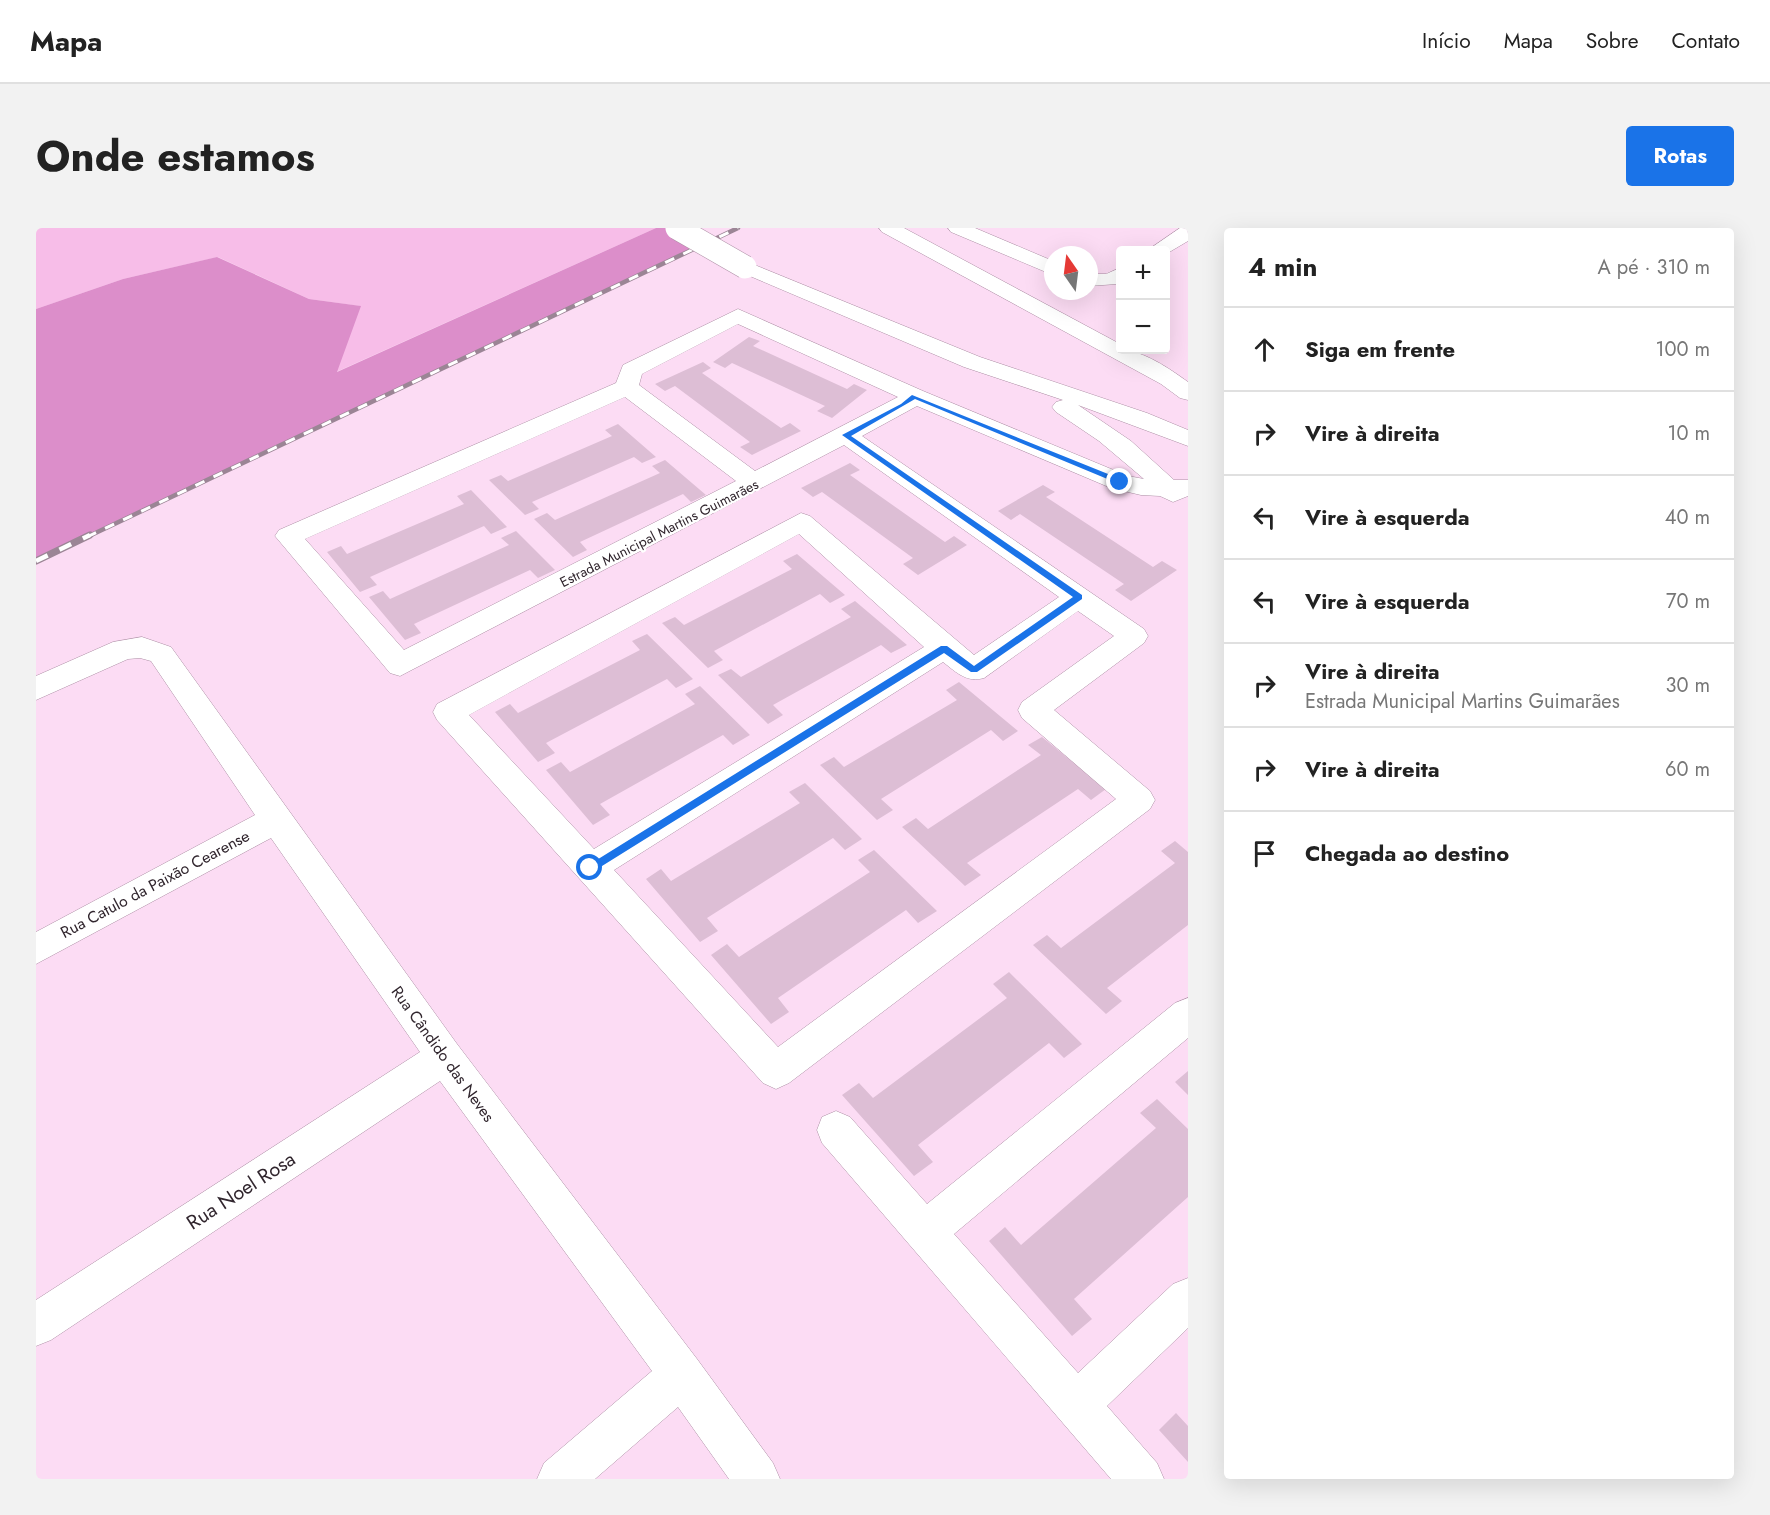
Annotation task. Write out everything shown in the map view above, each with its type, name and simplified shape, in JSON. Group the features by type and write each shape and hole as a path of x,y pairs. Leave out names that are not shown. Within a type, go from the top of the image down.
{"street":[{"path":"677,228 745,267 1013,377 1139,418 1188,439"},
{"path":"889,228 1169,379 1188,393"},
{"path":"958,228 1044,265"},
{"path":"1165,246 1188,232"},
{"path":"1098,280 1110,280 1116,276"},
{"path":"755,483 627,387 631,370 738,316 915,396 1120,482 1178,488"},
{"path":"1013,377 1097,426 1178,488 1188,508"},
{"name":"Estrada Municipal Martins Guimarães","path":"627,387 288,536 400,665 755,483 903,405 915,396"},
{"path":"845,435 1079,597 1134,636 1033,710 1139,800 776,1071 448,712 801,522 944,648 974,670 1079,597"},
{"name":"Rua Cândido das Neves","path":"36,688 123,649 142,647 161,654 275,820 445,1057 682,1374 757,1479"},
{"path":"590,868 944,648"},
{"name":"Rua Catulo da Paixão Cearense","path":"36,949 275,820"},
{"path":"925,1232 1188,1015"},
{"name":"Rua Noel Rosa","path":"36,1326 445,1057"},
{"path":"836,1130 1141,1479"},
{"path":"1076,1405 1188,1299"},
{"path":"560,1479 682,1374"}],"shaded area":[{"path":"36,228 656,228 336,372 360,306 309,299 218,257 123,279 36,309"},
{"path":"656,228 676,228 702,245 36,560 36,309 123,279 217,257 309,299 361,306 337,372"}],"building":[{"path":"749,337 760,341 753,346 847,389 854,384 867,390 832,418 817,411 825,406 732,363 725,368 713,362"},
{"path":"703,362 711,368 702,373 781,428 790,423 801,431 752,455 740,447 750,442 675,386 665,391 655,384"},
{"path":"618,424 656,457 642,463 634,457 532,502 539,509 525,515 489,480 501,475 508,481 612,436 605,430"},
{"path":"665,460 706,495 691,502 683,494 580,542 587,550 573,557 534,519 547,513 555,520 660,473 652,466"},
{"path":"850,463 860,470 850,475 945,542 954,536 967,545 918,575 903,564 913,558 822,492 813,497 801,488"},
{"path":"1043,485 1055,492 1046,497 1153,567 1162,561 1177,570 1131,601 1115,590 1124,584 1020,514 1011,520 998,511"},
{"path":"471,490 507,527 491,534 484,526 370,577 377,585 360,592 327,552 341,546 347,554 464,504 457,496"},
{"path":"516,531 555,570 538,578 530,570 414,624 421,633 405,640 369,597 383,591 390,599 509,545 501,538"},
{"path":"797,554 845,595 830,603 820,594 714,651 723,660 708,668 662,623 675,617 684,625 792,569 783,561"},
{"path":"855,601 907,645 891,653 881,645 773,705 783,715 768,724 718,675 731,669 741,677 851,617 841,609"},
{"path":"647,634 693,679 676,688 667,679 546,743 555,753 538,762 495,712 510,704 518,713 640,650 632,641"},
{"path":"959,682 1018,731 1003,741 991,730 881,799 893,810 877,820 820,765 834,757 844,767 957,700 946,690"},
{"path":"700,686 750,735 733,745 723,735 600,804 610,815 593,825 546,770 561,762 570,772 695,704 685,694"},
{"path":"1042,737 1106,789 1091,800 1078,789 967,863 981,875 965,886 902,827 916,818 928,829 1041,755 1028,745"},
{"path":"805,783 862,839 845,850 833,838 707,918 718,931 700,942 646,879 661,869 671,881 800,803 789,792"},
{"path":"1175,841 1188,852 1188,925 1107,988 1122,1001 1106,1014 1033,945 1047,935 1061,948 1175,863 1161,851"},
{"path":"874,850 937,911 918,923 906,910 778,998 789,1012 771,1024 711,955 727,944 739,957 870,872 858,860"},
{"path":"1009,972 1082,1044 1064,1058 1049,1043 918,1145 933,1162 914,1176 842,1095 859,1083 873,1098 1007,998 993,984"},
{"path":"1188,1071 1188,1095 1175,1082"},
{"path":"1157,1099 1188,1129 1188,1197 1074,1299 1092,1319 1072,1336 989,1241 1005,1227 1021,1245 1156,1128 1140,1113"},
{"path":"1176,1413 1188,1426 1188,1462 1159,1430"}],"railway":[{"path":"87,537 738,228"},
{"path":"36,561 90,535"}],"route":[{"path":"590,868 944,648 974,670 1079,597 845,435 903,405 915,396 1120,482"}]}
